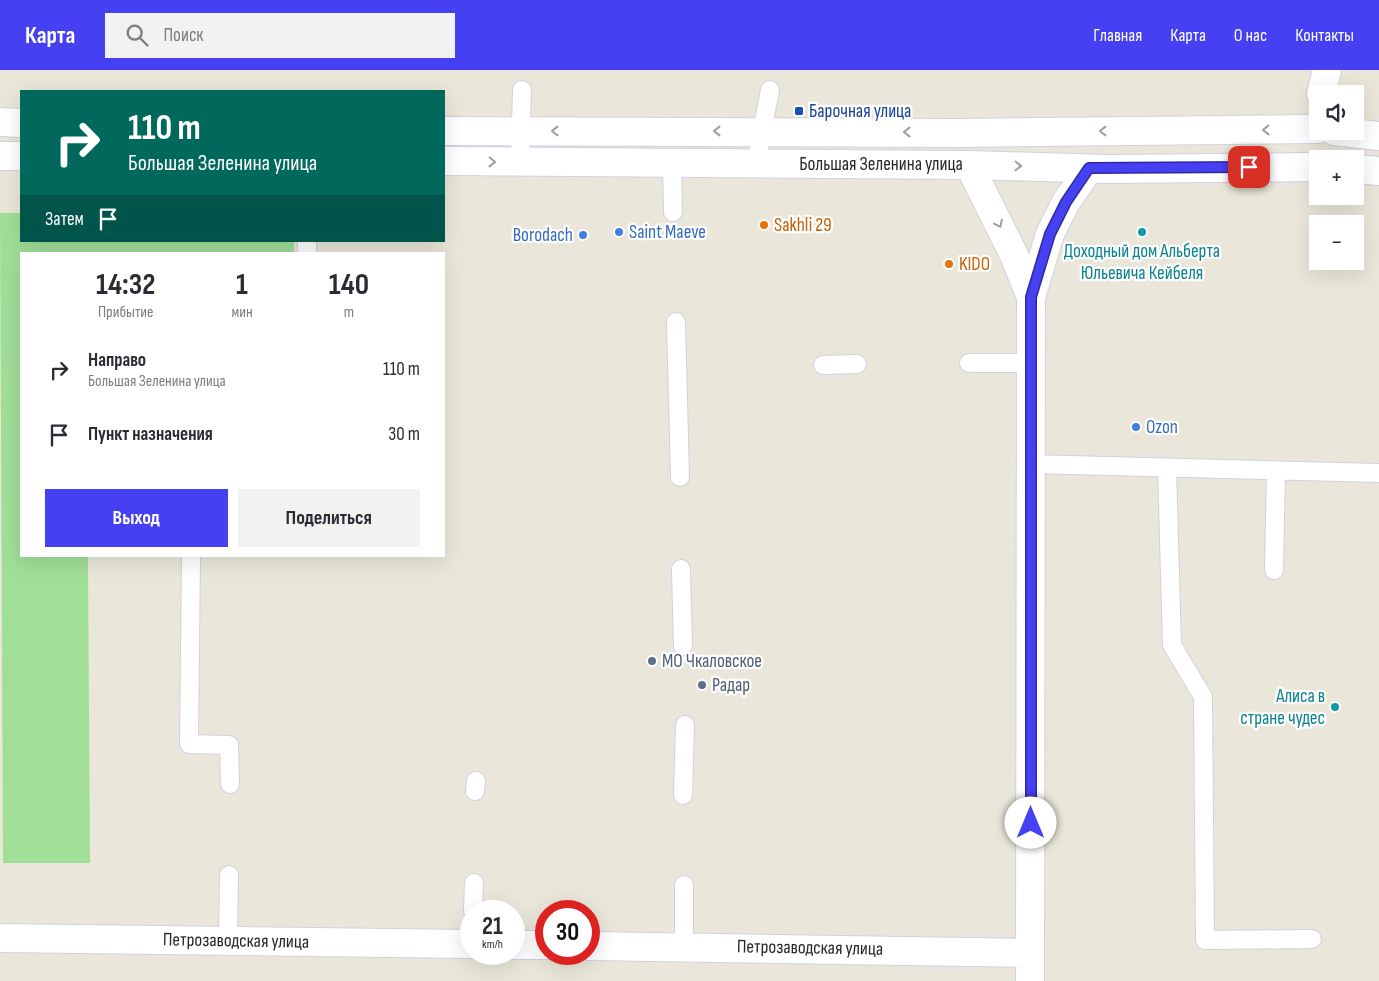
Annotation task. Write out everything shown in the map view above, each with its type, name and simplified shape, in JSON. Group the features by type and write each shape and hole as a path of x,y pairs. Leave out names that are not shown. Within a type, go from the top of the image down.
{"street":[{"path":"1323,85 1326,70"},
{"path":"0,122 20,123"},
{"name":"Большая Зеленина улица","path":"445,131 956,132 1309,125"},
{"name":"Большая Зеленина улица","path":"1364,133 1379,136"},
{"path":"0,156 20,156"},
{"name":"Большая Зеленина улица","path":"445,161 969,164 1089,168 1309,166"},
{"path":"969,164 1014,255 1031,297"},
{"path":"1030,981 1031,297 1050,234 1066,202 1089,168"},
{"path":"1364,170 1379,171"},
{"name":"Петрозаводская улица","path":"0,938 460,944"},
{"name":"Петрозаводская улица","path":"600,946 1030,952"}],"lane":[{"path":"520,162 522,90"},
{"path":"756,163 770,90"},
{"path":"672,162 674,212"},
{"path":"676,322 680,477"},
{"path":"968,363 1031,363"},
{"path":"823,365 857,364"},
{"path":"1031,464 1379,473"},
{"path":"1167,468 1172,644 1203,697 1205,940 1312,939"},
{"path":"1274,570 1276,470"},
{"path":"191,557 189,744 229,745 230,784"},
{"path":"681,569 683,646"},
{"path":"683,795 685,725"},
{"path":"228,941 229,875"},
{"path":"473,900 474,884"},
{"path":"684,885 684,947"}],"green space":[{"path":"0,213 20,213 20,242 294,242 294,252 20,252 20,557 88,557 90,863 3,863"}],"place":[{"name":"Барочная улица","path":"799,111"},
{"name":"Sakhli 29","path":"764,225"},
{"name":"Saint Maeve","path":"619,232"},
{"name":"Доходный дом Альберта Юльевича Кейбеля","path":"1142,232"},
{"name":"Borodach","path":"583,235"},
{"name":"KIDO","path":"949,264"},
{"name":"Ozon","path":"1136,427"},
{"name":"МО Чкаловское","path":"652,661"},
{"name":"Радар","path":"702,685"},
{"name":"Алиса в стране чудес","path":"1335,707"}],"route":[{"path":"1031,823 1031,297 1050,234 1066,202 1089,168 1249,167"}]}
